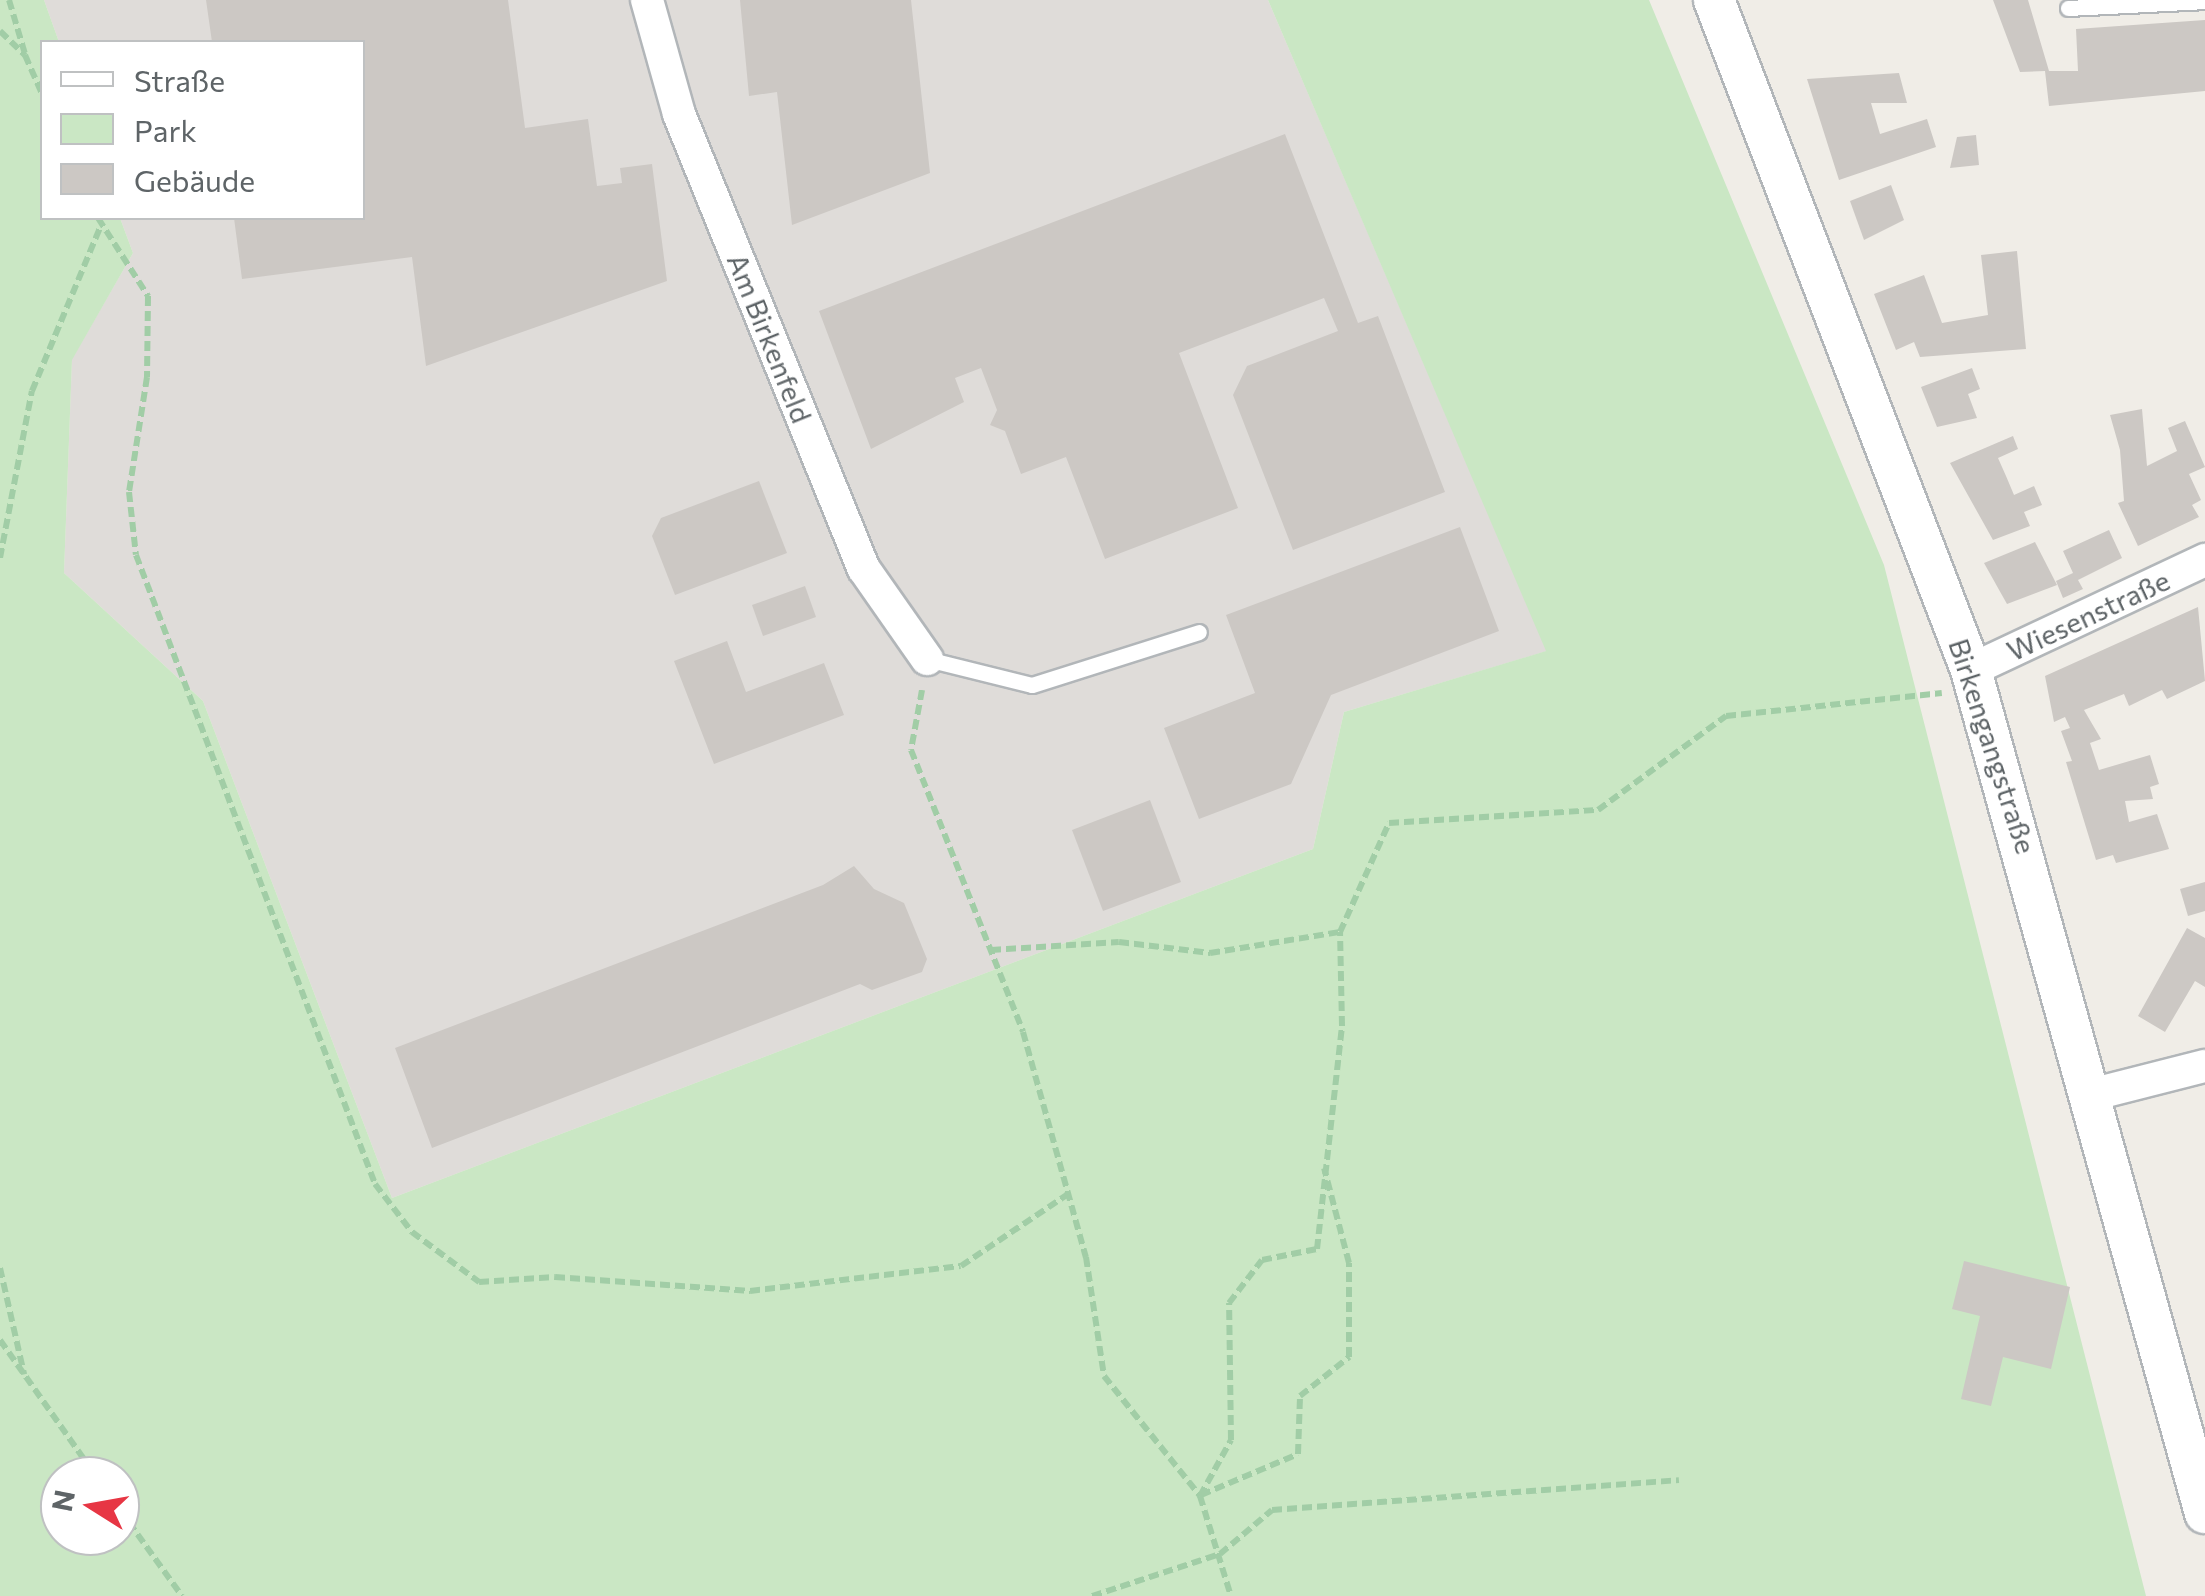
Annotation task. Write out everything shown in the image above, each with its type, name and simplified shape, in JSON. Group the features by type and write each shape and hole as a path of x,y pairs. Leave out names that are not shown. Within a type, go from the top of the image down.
{"street":[{"name":"Am Birkenfeld","path":"648,0 679,114 864,568 927,660"},
{"name":"Birkengangstraße","path":"1714,0 1974,679 2094,1094 2205,1513"},
{"name":"Wiesenstraße","path":"1974,679 2205,560"},
{"path":"2094,1094 2205,1066"}],"lane":[{"path":"2068,8 2205,0"},
{"path":"927,660 1032,685 1199,632"}],"path":[{"path":"9,0 25,56 40,90"},
{"path":"0,31 25,56"},
{"path":"0,558 32,390 100,221"},
{"path":"100,221 148,296 147,377 129,492 136,556 375,1184 412,1232 479,1282 573,1278 750,1291 961,1266 1068,1194"},
{"path":"927,660 912,750 1023,1032 1068,1194 1104,1376 1200,1496 1231,1596"},
{"path":"1200,1496 1231,1440 1229,1303 1262,1260 1317,1249 1322,1161 1342,1026 1340,932 1390,823 1598,810 1726,716 1974,679"},
{"path":"991,950 1119,942 1210,953 1340,932"},
{"path":"1200,1496 1298,1454 1300,1396 1349,1357 1348,1263 1322,1161"},
{"path":"0,1268 26,1382"},
{"path":"0,1340 81,1456"},
{"path":"1092,1596 1220,1554 1272,1510 1679,1480"},
{"path":"140,1538 182,1596"}],"shaded area":[{"path":"44,0 1268,0 1547,651 1344,712 1313,849 392,1198 203,701 64,573 72,359 133,253 121,220 365,220 365,40 58,40"}],"green space":[{"path":"0,0 44,0 58,40 40,40 40,220 121,220 133,253 72,360 64,573 203,701 392,1198 1313,849 1344,712 1546,651 1268,0 1649,0 1884,565 2146,1596 0,1596"}],"building":[{"path":"206,0 508,0 525,128 588,119 597,186 622,183 620,168 652,164 667,281 426,366 412,257 242,279 234,220 365,220 365,40 212,40"},
{"path":"740,0 911,0 930,173 792,225 777,92 749,96"},
{"path":"1993,0 2028,0 2049,71 2078,71 2076,29 2205,20 2205,91 2049,106 2045,71 2020,72"},
{"path":"1899,73 1907,103 1871,103 1880,134 1927,119 1936,147 1839,180 1807,79"},
{"path":"1285,134 1358,323 1378,316 1445,492 1293,550 1233,395 1247,366 1338,331 1324,298 1179,353 1238,508 1105,559 1066,457 1021,474 1005,431 990,425 997,410 981,368 955,378 964,402 871,449 819,311"},
{"path":"1976,135 1979,165 1950,168 1957,137"},
{"path":"1891,185 1904,220 1864,240 1850,201"},
{"path":"2017,251 2026,349 1920,357 1914,342 1896,350 1874,294 1924,275 1942,323 1988,315 1981,255"},
{"path":"1972,368 1980,389 1968,394 1977,418 1937,427 1921,387"},
{"path":"2142,409 2147,466 2177,451 2168,428 2185,421 2205,467 2189,474 2201,500 2192,505 2199,517 2138,546 2118,503 2124,501 2120,450 2110,415"},
{"path":"2013,436 2018,449 1998,458 2014,495 2034,486 2042,505 2024,512 2030,526 1993,540 1950,463"},
{"path":"759,481 787,553 675,595 652,536 661,518"},
{"path":"1460,527 1499,631 1331,695 1291,784 1199,819 1164,728 1255,693 1226,615"},
{"path":"2109,530 2122,558 2078,580 2083,589 2063,598 2056,581 2073,573 2063,551"},
{"path":"2035,542 2057,585 2007,604 1984,563"},
{"path":"805,586 816,617 763,636 752,605"},
{"path":"2198,607 2205,681 2167,699 2162,690 2129,706 2124,694 2084,710 2101,739 2090,743 2099,770 2150,755 2159,784 2150,787 2153,799 2125,801 2129,822 2157,814 2169,849 2116,863 2113,855 2096,860 2066,762 2072,761 2061,731 2070,728 2065,717 2054,722 2045,676"},
{"path":"727,641 746,692 824,663 844,715 714,764 674,661"},
{"path":"1150,800 1181,882 1103,911 1072,830"},
{"path":"854,866 874,889 904,903 927,959 922,972 872,990 860,984 432,1148 395,1048 823,885"},
{"path":"2205,882 2205,911 2188,916 2180,889"},
{"path":"2187,928 2205,938 2205,987 2195,981 2165,1032 2138,1016"},
{"path":"1964,1261 2070,1287 2051,1369 2003,1357 1991,1406 1961,1399 1980,1316 1952,1309"}]}
